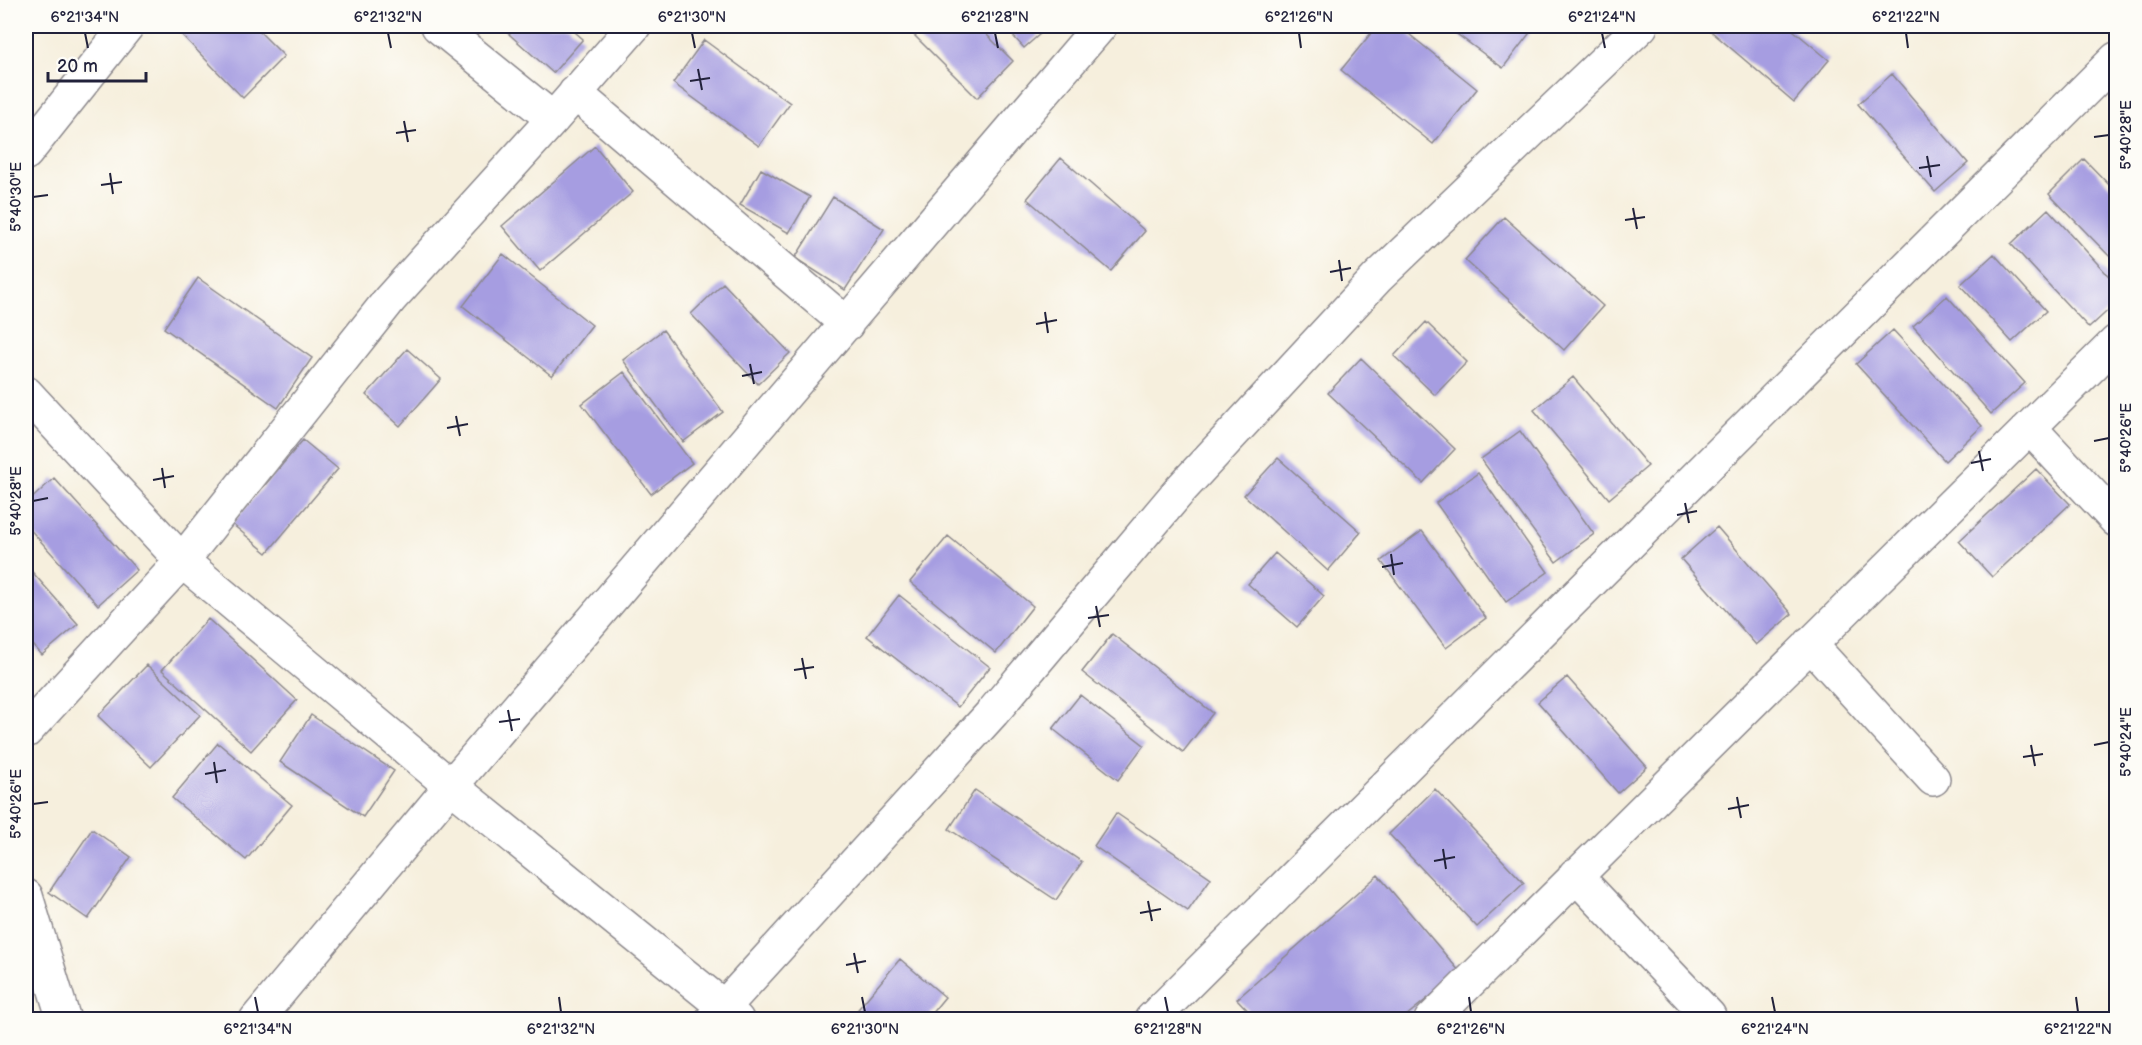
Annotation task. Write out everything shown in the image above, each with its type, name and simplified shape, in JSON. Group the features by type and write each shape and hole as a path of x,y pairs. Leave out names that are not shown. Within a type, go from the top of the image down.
{"street":[{"path":"26,153 127,26"},
{"path":"438,26 553,119"},
{"path":"26,731 182,561 390,299 634,26"},
{"path":"256,1020 451,786 1100,26"},
{"path":"26,393 182,561 724,1015 993,712 1180,489 1377,278 1641,26"},
{"path":"1151,1020 2113,69"},
{"path":"575,93 847,324"},
{"path":"1431,1020 2116,342"},
{"path":"2030,428 2116,520"},
{"path":"1810,644 1933,779"},
{"path":"1575,875 1709,1016"},
{"path":"26,896 64,1020"}],"building":[{"path":"185,26 254,26 284,56 243,98 179,32"},
{"path":"500,26 568,26 583,39 553,73"},
{"path":"905,26 978,26 1013,61 977,98"},
{"path":"1004,26 1049,26 1024,48"},
{"path":"1377,26 1399,26 1477,89 1433,144 1341,70"},
{"path":"1446,26 1535,26 1503,68"},
{"path":"1705,26 1788,26 1829,60 1794,102"},
{"path":"704,40 790,103 759,146 673,83"},
{"path":"1892,74 1968,163 1935,192 1858,104"},
{"path":"595,146 633,192 540,271 502,226"},
{"path":"1061,158 1145,231 1111,271 1027,199"},
{"path":"2084,159 2116,192 2116,263 2049,194"},
{"path":"761,169 810,197 789,233 740,205"},
{"path":"833,197 884,229 845,290 795,258"},
{"path":"2048,209 2116,284 2116,303 2089,328 2011,244"},
{"path":"1504,217 1603,306 1564,350 1465,260"},
{"path":"503,254 592,325 552,376 463,306"},
{"path":"1994,254 2046,311 2012,342 1960,285"},
{"path":"198,278 312,358 278,408 164,328"},
{"path":"723,283 790,353 758,384 691,314"},
{"path":"1947,296 2025,383 1991,414 1913,326"},
{"path":"1426,322 1467,362 1435,395 1394,356"},
{"path":"663,330 723,412 683,442 623,360"},
{"path":"1893,330 1982,426 1945,461 1856,364"},
{"path":"407,349 441,379 400,426 366,395"},
{"path":"1361,358 1455,449 1423,483 1328,393"},
{"path":"624,372 692,463 651,494 582,404"},
{"path":"1573,377 1648,466 1609,499 1534,410"},
{"path":"1520,431 1594,534 1556,562 1481,459"},
{"path":"303,440 338,469 267,553 232,524"},
{"path":"1278,458 1361,532 1328,571 1244,495"},
{"path":"2036,469 2070,504 1992,577 1959,541"},
{"path":"1478,473 1548,572 1506,602 1436,503"},
{"path":"54,478 137,570 98,605 26,525 26,504"},
{"path":"1717,527 1792,614 1756,645 1681,559"},
{"path":"1422,531 1486,618 1446,648 1381,561"},
{"path":"948,536 1033,606 996,653 910,582"},
{"path":"1275,553 1324,596 1297,627 1248,584"},
{"path":"26,565 78,624 42,655 26,637"},
{"path":"899,595 990,667 958,707 867,636"},
{"path":"208,619 297,700 251,751 162,670"},
{"path":"1112,634 1213,713 1183,752 1082,672"},
{"path":"147,665 200,715 151,767 98,716"},
{"path":"1567,677 1647,767 1618,793 1538,702"},
{"path":"1080,695 1144,745 1118,780 1053,729"},
{"path":"311,715 394,771 363,817 280,762"},
{"path":"218,743 292,805 246,860 172,798"},
{"path":"1435,789 1524,883 1477,927 1389,834"},
{"path":"975,790 1082,862 1056,900 949,829"},
{"path":"1116,813 1211,878 1188,911 1094,846"},
{"path":"92,829 131,857 88,919 49,892"},
{"path":"1378,875 1460,972 1401,1020 1257,1020 1237,999"},
{"path":"900,959 945,997 926,1020 849,1020"}]}
